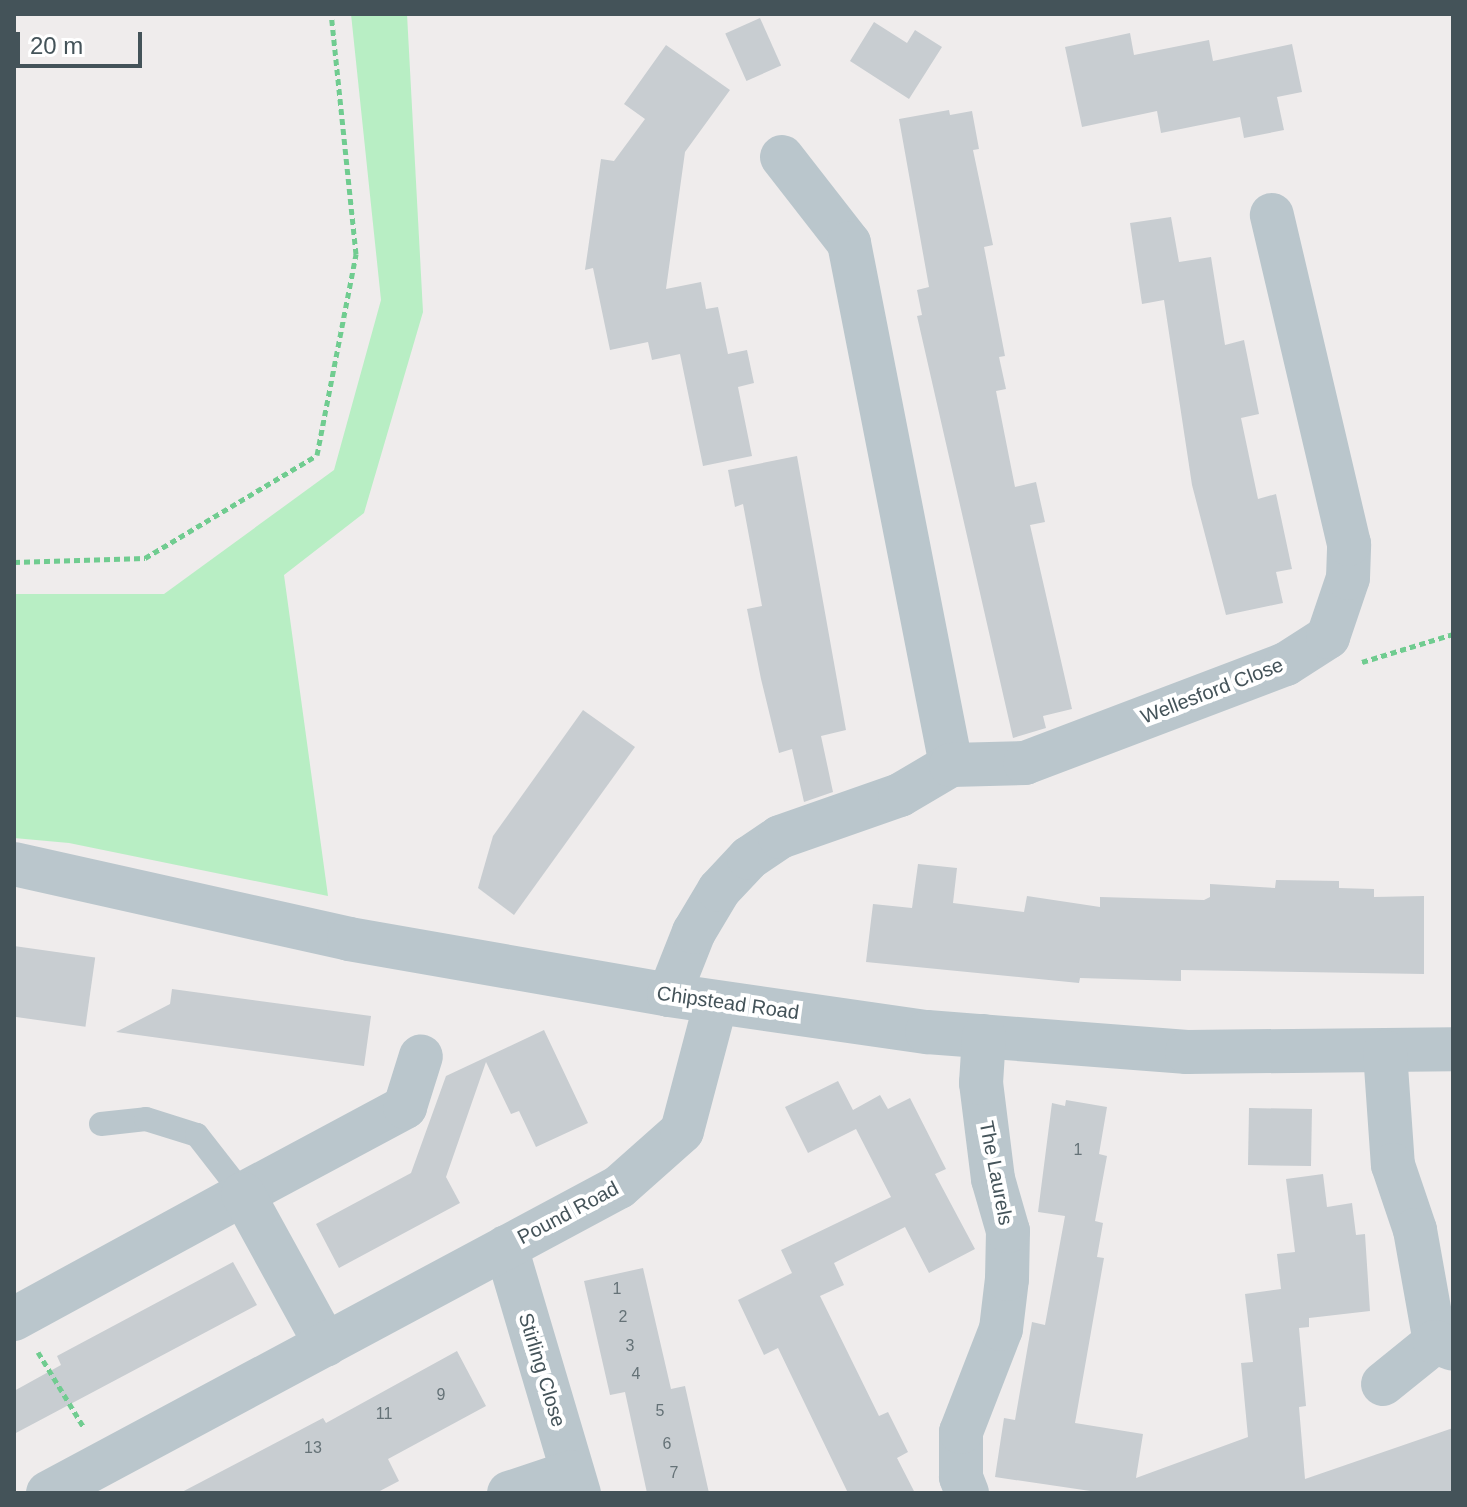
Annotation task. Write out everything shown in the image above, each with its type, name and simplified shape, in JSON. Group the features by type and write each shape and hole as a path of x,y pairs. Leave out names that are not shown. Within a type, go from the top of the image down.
{"street":[{"path":"782,157 849,243 951,765"},
{"name":"Wellesford Close","path":"669,995 705,910 749,858 780,837 900,795 951,765 1025,763 1286,664 1328,637 1348,578 1349,544 1272,215"},
{"name":"Chipstead Road","path":"14,864 349,939 716,1002 984,1036 1187,1052 1453,1049"},
{"name":"Pound Road","path":"48,1493 619,1187 682,1131 705,1059 716,1002"},
{"name":"The Laurels","path":"967,1493 961,1477 961,1432 1001,1329 1007,1279 1008,1231 993,1179 981,1083 984,1036"},
{"path":"1383,1384 1444,1346 1415,1230 1393,1165 1385,1052"},
{"path":"16,1318 405,1107 421,1056"},
{"path":"243,1194 326,1345"},
{"name":"Stirling Close","path":"506,1247 576,1482"},
{"path":"509,1493 576,1482"}],"lane":[{"path":"101,1124 146,1119 197,1135 243,1194"}],"path":[{"path":"14,562 145,558 317,455 356,254 331,14"},
{"path":"16,1318 105,1463"}],"green space":[{"path":"351,14 407,14 423,312 364,513 284,575 328,896 69,843 14,838 14,594 164,594 334,470 381,300"}],"building":[{"path":"760,18 781,66 746,81 725,33"},
{"path":"874,22 907,43 915,30 942,47 909,99 850,61"},
{"path":"1130,33 1134,55 1209,40 1213,61 1292,44 1302,92 1277,97 1284,130 1244,138 1240,117 1161,133 1157,111 1082,127 1065,47"},
{"path":"666,45 730,90 685,152 666,289 701,282 706,309 718,307 728,354 747,350 754,383 738,387 752,456 703,466 680,354 652,360 648,342 610,350 593,268 585,270 601,159 614,161 645,119 624,104"},
{"path":"949,110 950,115 972,111 979,149 973,150 993,245 984,247 1005,356 999,357 1006,389 996,391 1015,487 1036,482 1045,522 1030,525 1072,709 1043,716 1046,728 1013,738 917,316 922,315 917,290 929,287 899,119"},
{"path":"1171,217 1179,262 1211,257 1225,345 1244,340 1259,414 1241,418 1258,499 1276,494 1292,569 1276,572 1283,603 1226,615 1192,485 1164,300 1142,304 1130,223"},
{"path":"797,456 846,730 821,736 833,792 804,802 792,749 779,753 761,679 747,609 762,606 743,504 735,507 728,470"},
{"path":"583,710 635,747 514,915 478,888 493,836"},
{"path":"918,864 957,868 953,903 1024,912 1027,896 1100,907 1100,897 1204,900 1210,897 1210,884 1275,888 1276,880 1339,881 1339,888 1374,889 1374,897 1424,896 1424,974 1181,970 1181,981 1080,978 1079,983 866,962 873,904 912,908"},
{"path":"14,946 95,957 85,1027 14,1017"},
{"path":"172,989 371,1016 364,1066 116,1032 170,1004"},
{"path":"544,1030 588,1123 536,1147 519,1111 511,1114 486,1062 446,1177 460,1203 339,1268 316,1224 411,1173 446,1076"},
{"path":"838,1081 853,1110 880,1095 888,1109 910,1098 946,1169 935,1174 975,1249 929,1273 905,1227 834,1263 844,1285 820,1296 879,1416 888,1412 908,1452 897,1458 915,1493 848,1493 778,1348 764,1355 738,1300 792,1273 781,1250 891,1197 856,1129 808,1153 785,1107"},
{"path":"1066,1100 1107,1107 1099,1154 1107,1156 1095,1221 1103,1223 1097,1257 1104,1258 1075,1423 1143,1434 1136,1478 1248,1437 1241,1363 1253,1362 1245,1294 1281,1289 1277,1254 1295,1252 1286,1179 1323,1174 1327,1207 1352,1203 1356,1235 1365,1234 1370,1311 1309,1318 1309,1327 1299,1328 1306,1406 1299,1407 1305,1479 1453,1428 1453,1493 1104,1493 995,1477 1004,1418 1015,1420 1032,1322 1045,1325 1065,1216 1038,1212 1052,1103 1065,1106"},
{"path":"1249,1108 1312,1109 1311,1166 1248,1165"},
{"path":"233,1262 257,1305 14,1434 14,1391 61,1365 57,1356"},
{"path":"643,1268 671,1389 685,1386 709,1493 647,1493 625,1392 610,1395 584,1281"},
{"path":"457,1351 486,1406 388,1459 399,1481 376,1493 180,1493 323,1418 326,1423"}]}
